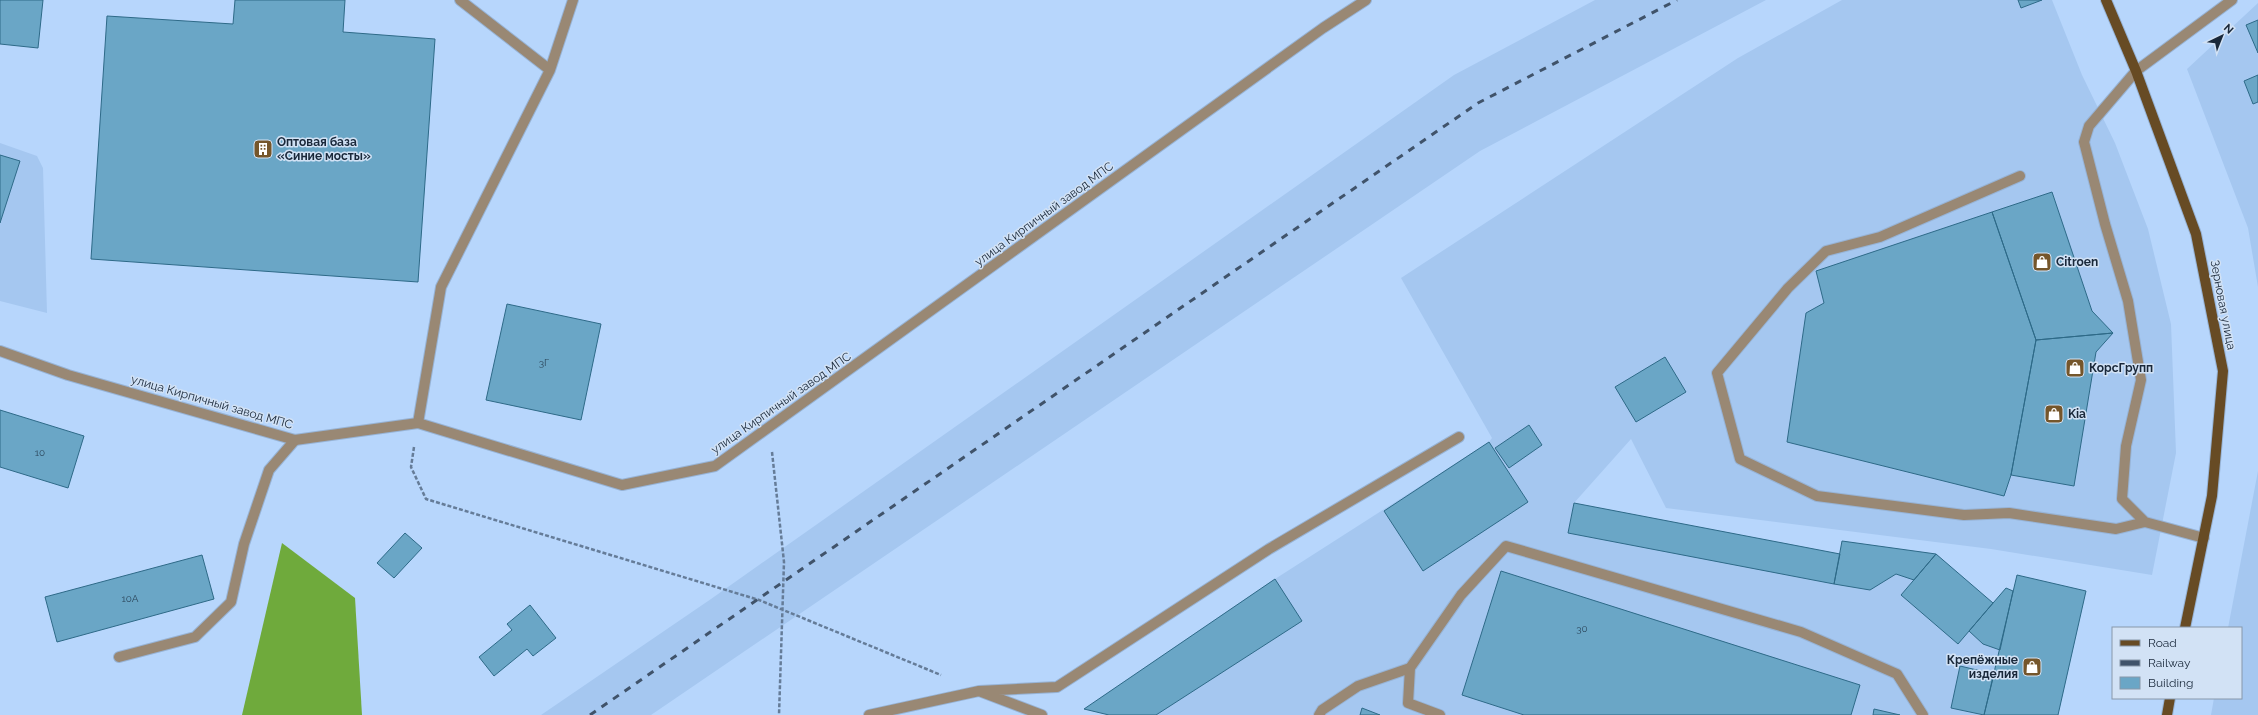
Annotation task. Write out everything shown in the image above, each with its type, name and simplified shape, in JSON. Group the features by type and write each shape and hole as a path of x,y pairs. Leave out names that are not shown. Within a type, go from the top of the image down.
{"main road":[{"name":"Зерновая улица","path":"2106,0 2136,71 2196,234 2223,371 2212,496 2185,627"},
{"path":"2167,715 2170,699"}],"street":[{"path":"460,0 550,70"},
{"path":"418,422 441,287 550,70 573,0"},
{"name":"улица Кирпичный завод МПС","path":"0,351 68,375 295,440 418,422 622,485 715,466 1317,33 1366,0"},
{"path":"2144,522 2122,499 2126,446 2141,380 2128,301 2105,224 2084,142 2089,126 2136,71 2232,0"},
{"path":"2020,176 1880,237 1826,251 1788,288 1717,373 1740,459 1817,496 1964,515 2009,513 2116,529 2144,522 2204,538"},
{"path":"869,715 979,691 1057,688 1269,549 1459,437"},
{"path":"119,657 195,637 231,602 244,544 269,470 295,440"},
{"path":"1440,715 1408,704 1410,668 1461,595 1506,546 1800,632 1897,674 1923,715"},
{"path":"1319,715 1322,710 1358,686 1410,668"},
{"path":"979,691 1042,715"}],"path":[{"path":"418,422 411,467 426,499 760,600 942,676"},
{"path":"769,428 784,562 779,715"}],"shaded area":[{"path":"1595,0 1766,0 1480,151 651,715 541,715 711,599 1454,75"},
{"path":"1842,0 2052,0 2082,75 2115,143 2148,229 2171,324 2176,453 2152,575 1991,549 1666,508 1631,439 1574,503 1840,554 1842,541 1936,554 1993,603 2006,588 2013,591 2017,575 2086,591 2058,715 1109,715 1084,709 1275,579 1489,442 1492,438 1401,278 1738,58"},
{"path":"2258,3 2258,287 2248,228 2187,69"},
{"path":"0,143 37,156 43,168 47,313 0,301"},
{"path":"2258,471 2258,715 2211,715 2214,699 2242,699 2242,627 2228,627"}],"green space":[{"path":"282,543 355,598 362,715 242,715"}],"building":[{"path":"0,0 43,0 38,48 0,44"},
{"name":"Оптовая база «Синие мосты»","path":"235,0 345,0 343,32 435,39 418,282 91,259 107,16 233,24"},
{"path":"2018,0 2042,0 2021,8"},
{"path":"2258,20 2258,53 2246,25"},
{"path":"2258,75 2258,102 2253,104 2244,81"},
{"path":"0,155 20,161 0,223"},
{"name":"Citroen","path":"2052,192 2092,311 2113,333 2036,340 1992,212"},
{"path":"1992,212 2036,340 2011,475 2004,496 1787,442 1806,313 1824,303 1816,271"},
{"path":"507,304 601,324 581,420 486,400"},
{"name":"Kia","path":"2113,333 2096,352 2074,486 2011,475 2036,340"},
{"path":"1665,357 1686,392 1636,422 1615,387"},
{"path":"0,410 84,436 68,488 0,467"},
{"path":"1529,425 1542,445 1509,468 1495,448"},
{"path":"1489,442 1528,502 1423,571 1384,511"},
{"path":"1574,503 1840,554 1834,584 1568,533"},
{"path":"405,533 422,548 394,578 377,563"},
{"path":"1842,541 1936,554 1914,580 1896,574 1870,590 1834,584"},
{"path":"1936,554 1993,603 1958,644 1901,595"},
{"path":"202,555 214,599 57,642 45,597"},
{"path":"1501,571 1860,685 1851,715 1524,715 1462,695"},
{"path":"2017,575 2086,591 2058,715 1984,715"},
{"path":"1275,579 1302,621 1156,715 1109,715 1084,709"},
{"path":"2006,588 2013,591 2000,650 1983,644 1969,631"},
{"path":"530,605 556,638 533,656 527,649 494,676 479,657 512,630 507,624"},
{"path":"1960,666 1994,674 1984,715 1951,708"},
{"path":"1362,708 1380,715 1360,715"},
{"path":"1874,709 1900,715 1873,715"}],"railway":[{"path":"590,715 1478,103 1677,0"}],"place":[{"name":"Оптовая база «Синие мосты»","path":"263,149"},
{"name":"Citroen","path":"2042,262"},
{"name":"КорсГрупп","path":"2075,368"},
{"name":"Kia","path":"2054,414"},
{"name":"Крепёжные изделия","path":"2032,667"}]}
